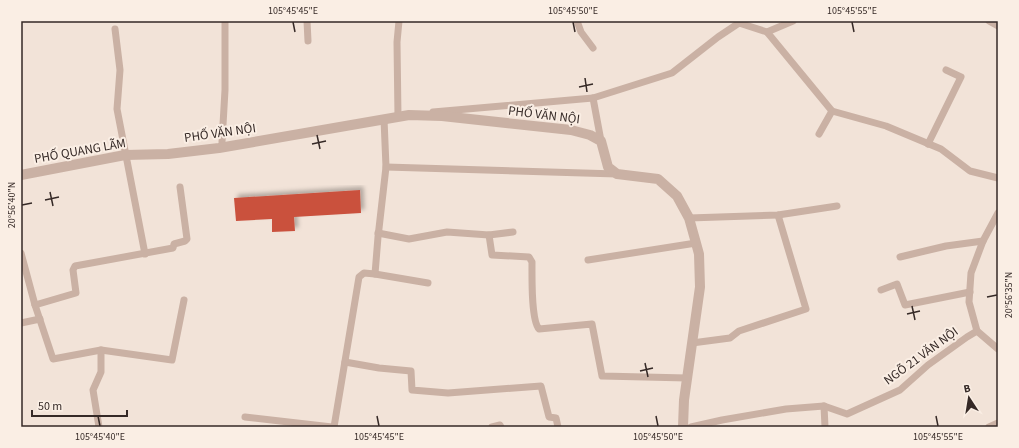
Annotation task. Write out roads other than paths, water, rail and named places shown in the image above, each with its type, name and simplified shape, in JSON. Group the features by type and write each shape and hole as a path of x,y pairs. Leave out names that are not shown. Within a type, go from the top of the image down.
{"street":[{"name":"PHỐ VĂN NỘI","path":"168,154 219,148 409,115 442,116 571,130 590,135 601,141"},
{"path":"601,141 608,167 617,174 658,179 677,196 689,218 699,254 700,286 684,400 683,427"},
{"name":"PHỐ QUANG LÃM","path":"21,175 124,155 168,154"}],"lane":[{"path":"222,142 225,90 225,21"},
{"path":"307,21 308,42"},
{"path":"398,117 397,42 399,21"},
{"path":"577,21 581,32 594,48"},
{"path":"749,26 757,21"},
{"path":"767,32 793,21"},
{"path":"989,21 998,26"},
{"path":"409,115 593,98 672,73 739,22 767,32 832,111 886,126 940,149 970,170 998,178"},
{"path":"115,29 120,70 116,109 145,254"},
{"path":"928,144 961,77 946,70"},
{"path":"593,98 601,141"},
{"path":"819,134 832,111"},
{"path":"375,274 378,233 386,167 384,119"},
{"path":"386,167 617,174"},
{"path":"35,305 76,293 73,270 75,266 173,248 174,244 186,240 180,187"},
{"path":"689,218 778,215 837,206"},
{"path":"977,331 969,302 971,273 983,242 998,213"},
{"path":"692,343 730,338 739,331 806,309 778,215"},
{"path":"378,233 409,239 448,232 490,234 513,232"},
{"path":"490,234 492,255 529,257 532,262 534,307 536,326 539,330 592,324 602,376 687,378"},
{"path":"900,257 946,246 983,242"},
{"path":"588,260 696,243"},
{"path":"21,254 35,305 53,359 101,350 172,360 184,300"},
{"path":"246,417 333,427 359,277 364,273 428,283"},
{"path":"881,290 897,284 905,306 970,292"},
{"path":"21,323 40,319"},
{"name":"NGÕ 21 VĂN NỘI","path":"691,427 786,409 824,406 847,414 900,390 928,365 977,331 998,349"},
{"path":"99,427 93,390 101,372 101,350"},
{"path":"345,362 379,368 411,371 412,390 448,393 541,386 549,417 556,418 558,427"},
{"path":"824,406 825,427"},
{"path":"989,427 998,423"},
{"path":"492,427 500,425 501,427"}]}
